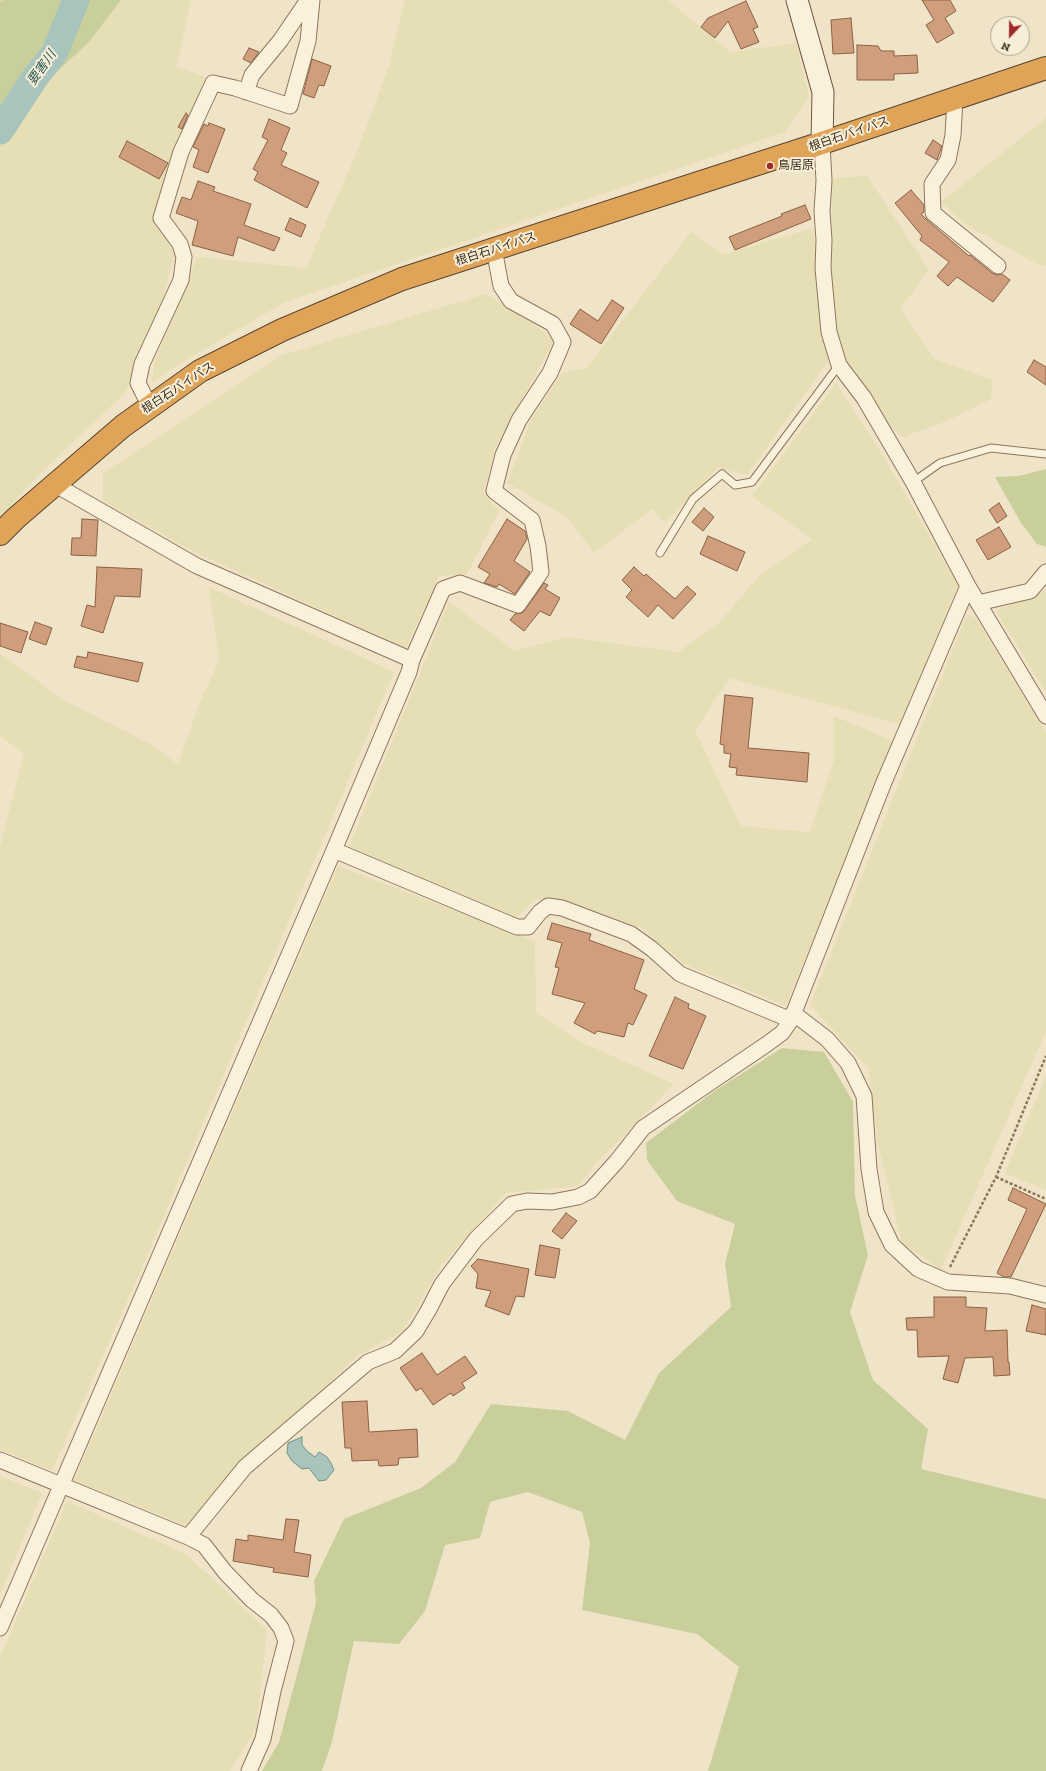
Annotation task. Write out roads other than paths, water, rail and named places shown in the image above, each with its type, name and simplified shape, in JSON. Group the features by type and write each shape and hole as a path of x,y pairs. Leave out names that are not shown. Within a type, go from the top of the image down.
{"highway":[{"name":"根白石バイパス","path":"0,534 54,484 123,426 200,371 282,330 402,279 822,144 1046,68"}],"street":[{"path":"246,92 252,75 280,41 308,0"},
{"path":"150,407 138,383 142,364 181,280 184,257 180,244 161,218 181,152 213,83 290,106 308,41 312,0"},
{"path":"797,0 823,92 823,268 829,332 839,365 864,398 913,482 968,586 1046,716"},
{"path":"955,98 953,135 948,160 932,184 933,213 998,266"},
{"path":"0,1628 334,850 409,672 412,660 443,589 460,583 518,605 541,572 538,546 532,520 494,491 503,455 518,420 550,372 563,342 553,324 511,301 501,286 494,249"},
{"path":"54,484 197,566 412,660"},
{"path":"978,603 1030,590 1046,572"},
{"path":"188,1537 245,1467 368,1362 395,1351 416,1331 442,1284 476,1239 512,1204 527,1201 552,1202 578,1197 590,1191 617,1161 643,1128 782,1033 792,1016 884,782 968,586"},
{"path":"334,850 517,927 528,927 540,912 548,906 562,908 631,934 652,949 680,974 792,1016 827,1039 848,1063 864,1096 869,1169 876,1212 892,1245 918,1269 948,1282 1010,1286 1046,1295"},
{"path":"0,1460 188,1537 204,1545 225,1572 252,1600 271,1615 281,1628 286,1640 273,1691 264,1739 249,1771"}],"lane":[{"path":"660,553 693,499 722,474 735,485 752,482 839,365"},
{"path":"913,482 940,463 991,448 1046,454"}],"water":[{"path":"302,1437 302,1445 307,1451 315,1457 319,1452 327,1457 331,1463 334,1470 326,1480 319,1481 309,1468 302,1469 292,1461 287,1453 288,1443"}],"waterway":[{"name":"要害川","path":"0,131 36,76 54,54 76,0"}],"place":[{"name":"鳥居原","path":"770,166"}]}
